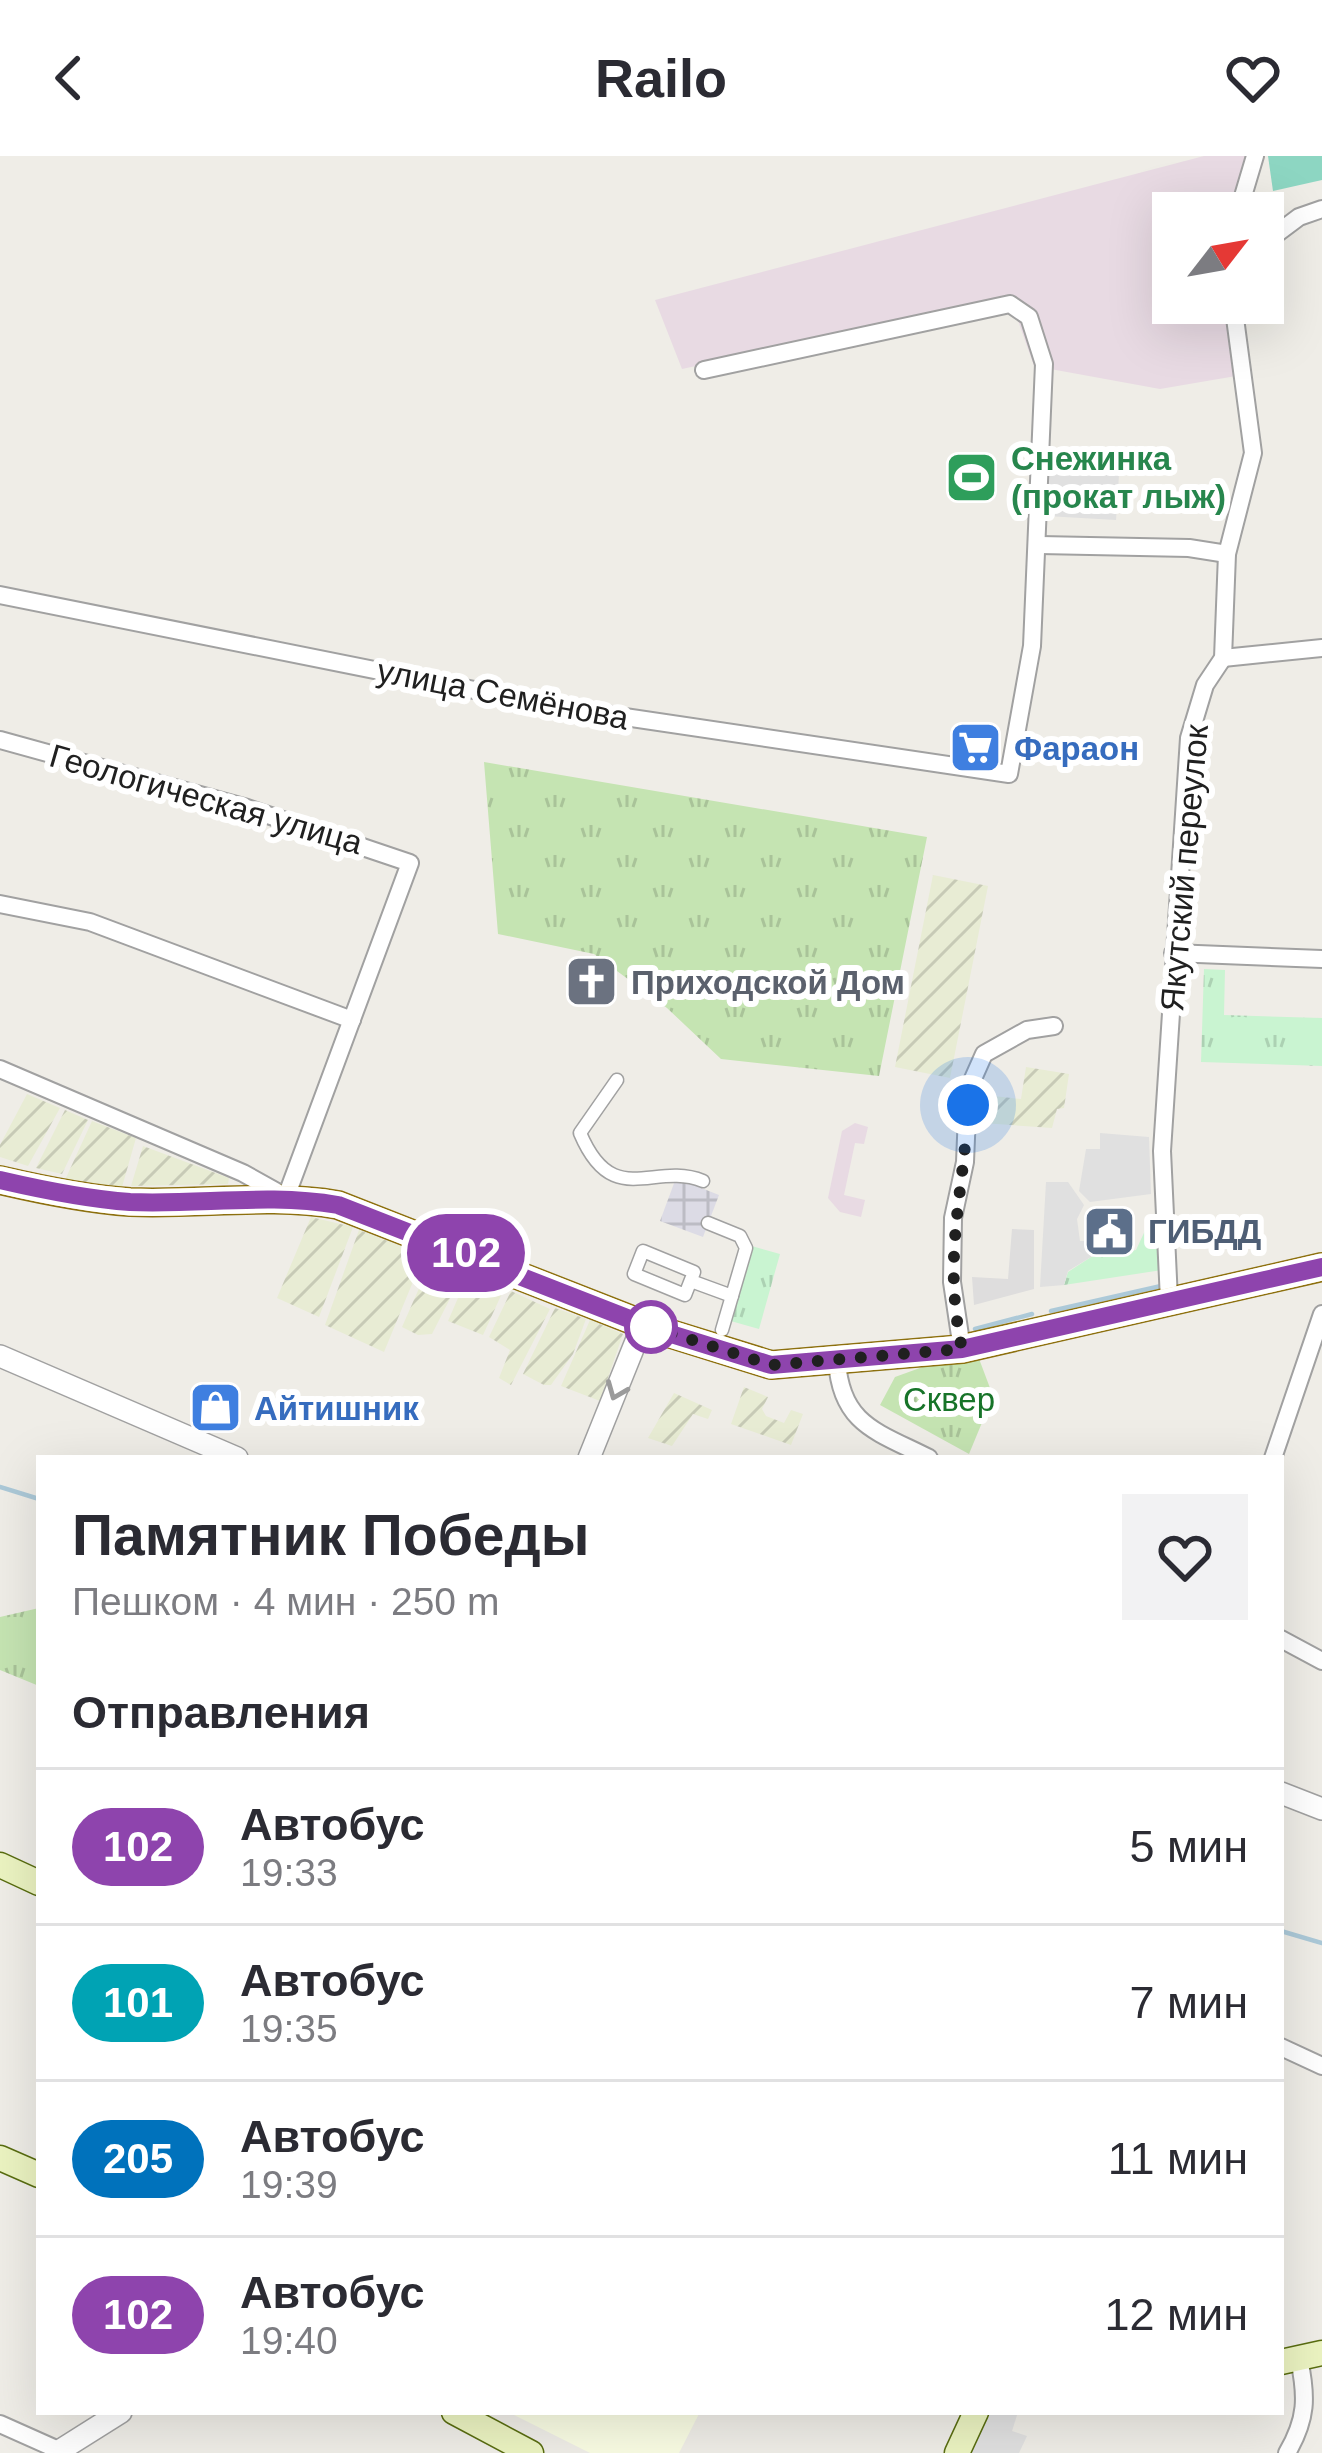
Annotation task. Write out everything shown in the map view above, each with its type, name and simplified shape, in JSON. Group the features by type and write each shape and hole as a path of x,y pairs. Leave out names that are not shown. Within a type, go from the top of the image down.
{"main road":[{"path":"0,1180 60,1194 130,1202 286,1196 338,1205 643,1324 771,1365 962,1349 1321,1267"},
{"path":"0,1865 36,1882"},
{"path":"0,2158 36,2174"},
{"path":"460,2415 531,2453"},
{"path":"957,2453 975,2415"}],"street":[{"path":"1244,192 1255,156"},
{"path":"1284,228 1322,209"},
{"path":"704,370 1010,304 1030,317 1044,364 1035,476 1040,545 1189,548 1227,554"},
{"name":"Якутский переулок","path":"1169,1300 1162,1150 1189,737 1205,685 1223,658 1227,554 1253,453 1236,324"},
{"name":"улица Семёнова","path":"0,595 564,708 1009,774 1032,646 1040,545"},
{"path":"1223,658 1322,648"},
{"name":"Геологическая улица","path":"0,740 247,808 410,863 352,1020"},
{"path":"0,904 90,922 352,1020 286,1196 0,1069"},
{"path":"1173,953 1322,959"},
{"path":"962,1349 952,1282 952,1218 965,1157 968,1090 984,1054 1027,1030 1054,1026"},
{"path":"617,1080 580,1133 587,1151 622,1178 646,1182 683,1173 703,1181"},
{"path":"708,1223 740,1236 746,1248 722,1330"},
{"path":"643,1252 694,1272 691,1281 686,1294 634,1274 643,1252"},
{"path":"1321,1267 1322,1276"},
{"path":"691,1281 732,1296"},
{"path":"1275,1455 1322,1314"},
{"path":"590,1455 643,1324"},
{"path":"0,1356 230,1455"},
{"path":"837,1361 839,1395 855,1415 924,1455"},
{"path":"1284,1641 1322,1660"},
{"path":"1284,1794 1322,1809"},
{"path":"1284,2048 1322,2066"},
{"path":"1287,2453 1302,2428 1307,2399 1301,2358"},
{"path":"0,2424 60,2452 117,2415"}],"shaded area":[{"path":"1204,156 1248,156 1238,192 1152,192 1152,324 1227,324 1236,376 1160,389 1034,366 1010,298 682,369 655,300"},
{"path":"1049,469 1119,474 1116,520 1046,516"},
{"path":"933,875 988,886 950,1078 895,1067"},
{"path":"1026,1067 1069,1074 1064,1108 1057,1109 1052,1128 982,1123 985,1095 1021,1099"},
{"path":"27,1094 60,1108 28,1166 0,1157 0,1145"},
{"path":"65,1110 88,1120 62,1174 36,1168"},
{"path":"92,1121 136,1138 122,1187 65,1180"},
{"path":"855,1123 868,1127 864,1144 855,1143 844,1195 865,1200 861,1217 840,1212 828,1198 842,1131"},
{"path":"1100,1133 1149,1137 1151,1194 1090,1202 1079,1191 1086,1149 1100,1149"},
{"path":"143,1146 229,1178 228,1184 131,1186"},
{"path":"676,1178 719,1195 703,1237 660,1221"},
{"path":"1046,1182 1068,1182 1084,1205 1077,1219 1080,1241 1088,1241 1091,1257 1068,1271 1064,1285 1040,1287"},
{"path":"311,1217 353,1227 319,1317 277,1298"},
{"path":"1012,1229 1034,1230 1034,1289 974,1305 972,1277 1008,1279"},
{"path":"359,1230 424,1255 384,1352 325,1325"},
{"path":"432,1259 463,1273 432,1334 418,1335 402,1327"},
{"path":"468,1275 504,1289 483,1335 448,1321"},
{"path":"511,1291 550,1309 511,1385 499,1378 510,1350 489,1337"},
{"path":"555,1308 586,1319 573,1354 551,1385 544,1385 523,1374"},
{"path":"590,1320 623,1334 600,1401 561,1386"},
{"path":"744,1387 768,1397 762,1409 766,1416 784,1423 791,1410 803,1414 791,1445 731,1424"},
{"path":"674,1393 712,1410 708,1419 693,1414 672,1446 648,1438"},
{"path":"514,2415 698,2415 679,2453 590,2453"},
{"path":"989,2415 1017,2415 1012,2431 1027,2436 1019,2453 970,2453"}],"green space":[{"path":"1268,156 1322,156 1322,180 1273,191"},
{"path":"484,762 927,837 879,1076 721,1059 667,1008 594,954 498,934"},
{"path":"1204,969 1225,970 1224,1015 1322,1018 1322,1066 1201,1062"},
{"path":"1163,1218 1162,1270 1064,1285 1068,1272 1091,1257 1136,1250 1150,1220"},
{"path":"741,1243 780,1254 759,1329 720,1318"},
{"name":"Сквер","path":"975,1348 993,1396 969,1454 880,1405 895,1377"},
{"path":"36,1609 36,1685 0,1670 0,1617"}],"waterway":[{"path":"1051,1311 1161,1286"},
{"path":"975,1329 1032,1314"},
{"path":"0,1487 36,1498"},
{"path":"1284,1932 1322,1943"}],"bus line":[{"name":"102","path":"0,1180 60,1194 130,1202 286,1196 338,1205 655,1329 771,1365 962,1349 1322,1267"}],"place":[{"name":"Снежинка (прокат лыж)","path":"972,477"},
{"name":"Фараон","path":"975,748"},
{"name":"Приходской Дом","path":"592,982"},
{"name":"ГИБДД","path":"1109,1231"},
{"name":"Айтишник","path":"215,1408"}],"route":[{"path":"651,1327 771,1365 962,1349 952,1282 952,1218 965,1162 968,1105"}]}
